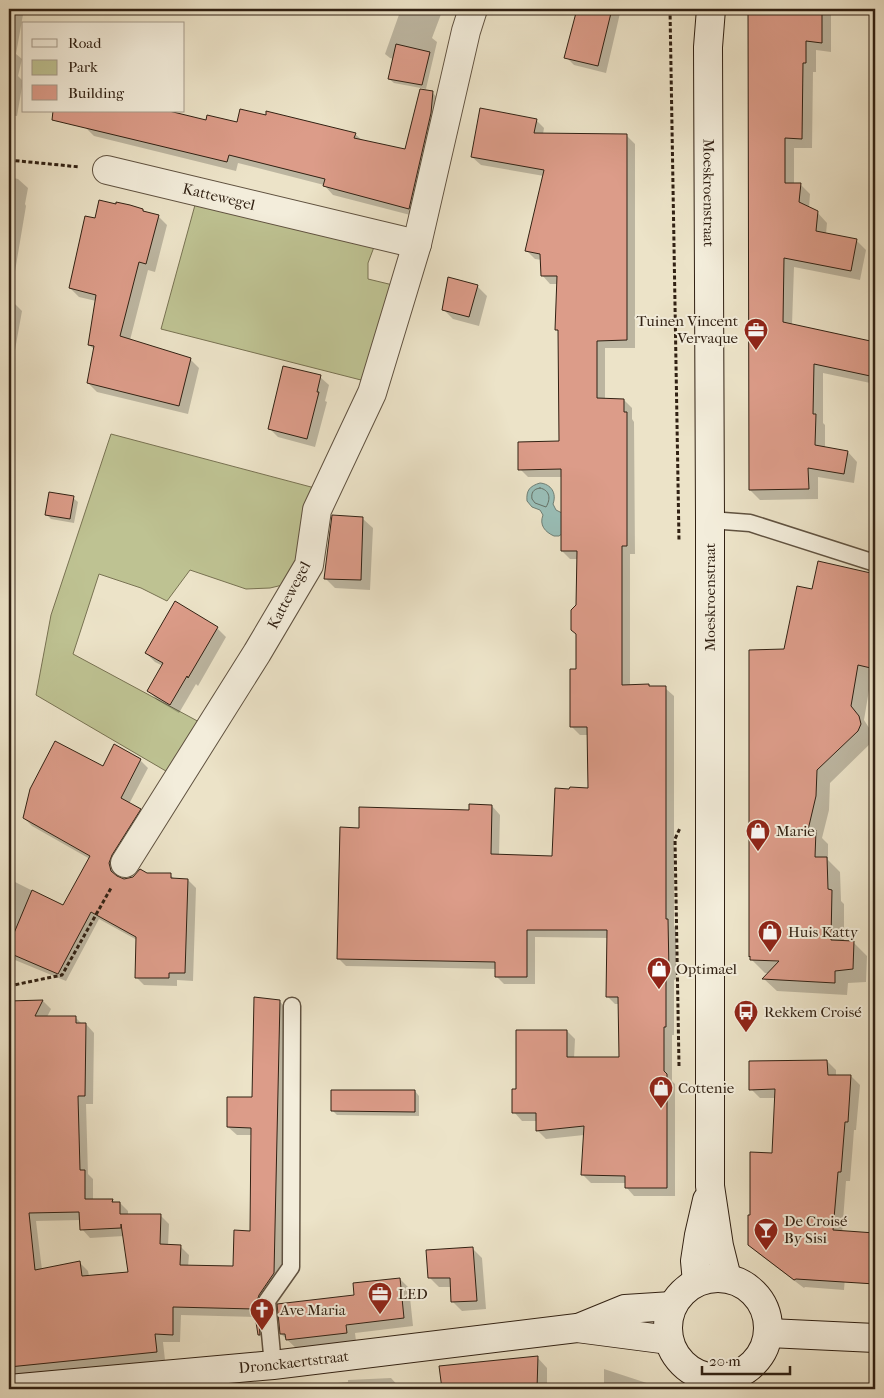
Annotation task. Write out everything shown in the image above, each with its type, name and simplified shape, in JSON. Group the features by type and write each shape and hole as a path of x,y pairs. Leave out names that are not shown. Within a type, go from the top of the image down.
{"main road":[{"name":"Kattewegel","path":"125,863 309,565 317,510 372,393 417,244 466,30 473,9"},
{"name":"Moeskroenstraat","path":"711,9 708,47 710,1186 719,1246 728,1278"},
{"name":"Kattewegel","path":"107,170 417,244"},
{"name":"Moeskroenstraat","path":"697,1282 695,1261 710,1186"},
{"path":"712,1278 728,1278 748,1286 760,1299 767,1315 769,1333 764,1350 754,1364 740,1374 733,1382 712,1378 700,1382 677,1357 669,1340 668,1321 672,1306 683,1292 697,1282 712,1278"},
{"name":"Dronckaertstraat","path":"9,1389 273,1365 577,1328 626,1309 672,1306"},
{"name":"Dronckaertstraat","path":"577,1328 669,1340"},
{"path":"769,1333 875,1338"}],"lane":[{"path":"710,520 750,523 875,563"},
{"path":"273,1365 267,1301 291,1267 292,1006"}],"path":[{"path":"670,9 679,548"},
{"path":"9,160 107,170"},
{"path":"679,1076 675,839 681,825"},
{"path":"9,986 62,975 125,863"}],"green space":[{"path":"195,205 374,247 368,263 368,279 397,286 361,380 161,329"},
{"path":"111,434 316,487 291,583 270,588 246,589 190,570 167,601 141,588 99,574 73,654 203,724 171,774 36,695 51,615"}],"water":[{"path":"540,483 550,487 554,493 553,504 556,510 562,513 563,533 559,536 554,536 546,530 542,525 543,515 540,510 532,507 527,501 529,489"}],"building":[{"path":"577,9 612,9 598,66 564,58"},
{"path":"748,9 822,9 822,43 806,41 806,63 803,63 802,139 785,138 785,183 801,183 799,202 818,211 816,231 857,239 851,271 784,258 783,322 875,342 875,377 814,364 813,414 816,414 815,445 848,451 844,474 808,468 809,489 749,490"},
{"path":"396,44 430,52 422,85 388,79"},
{"path":"420,89 433,91 431,113 409,209 323,186 325,179 229,155 227,162 52,120 53,112 173,112 206,120 207,115 237,122 240,109 266,115 266,111 356,133 354,138 405,149"},
{"path":"480,108 537,119 534,133 627,134 627,340 597,341 597,398 624,399 624,412 627,412 627,546 622,546 622,685 649,684 649,686 666,686 666,919 668,919 669,972 666,972 664,1071 667,1074 667,1188 625,1188 625,1176 581,1175 584,1126 536,1131 536,1113 512,1113 512,1089 516,1089 516,1030 567,1030 567,1057 619,1057 618,997 606,997 607,930 527,930 527,977 495,977 495,962 337,959 340,827 359,828 359,807 469,810 469,804 492,805 491,854 552,856 555,788 588,788 587,727 570,727 570,669 576,669 576,634 571,630 571,610 576,605 577,551 561,551 561,469 518,470 518,442 559,441 558,330 555,330 557,276 541,276 540,254 525,251 544,170 471,157"},
{"path":"99,200 130,205 159,215 146,264 139,262 120,336 191,358 179,406 87,383 94,346 88,345 96,295 69,288 85,216 95,218"},
{"path":"448,277 478,285 469,317 442,310"},
{"path":"283,366 321,375 317,392 319,392 307,439 268,429"},
{"path":"49,492 74,496 70,519 45,515"},
{"path":"332,515 363,517 361,580 324,579"},
{"path":"818,561 875,574 875,669 858,665 851,706 859,716 861,724 858,731 817,770 816,796 808,830 816,830 815,857 827,857 828,889 832,890 831,940 854,941 853,969 835,971 835,983 762,979 779,961 750,960 749,957 749,650 784,649 797,586 812,589"},
{"path":"175,601 218,627 170,705 147,691 163,663 145,653"},
{"path":"55,741 103,766 114,744 141,759 121,798 141,809 109,863 111,871 124,879 133,877 140,869 147,873 171,873 171,878 188,879 185,973 169,973 169,978 135,978 136,937 91,912 58,974 9,953 9,945 32,890 63,905 90,856 23,818 30,789"},
{"path":"254,997 280,1000 274,1273 257,1301 260,1335 258,1335 254,1309 173,1307 173,1335 155,1334 157,1352 9,1367 9,1001 43,1000 35,1016 76,1016 76,1023 86,1023 85,1096 78,1096 80,1170 85,1170 85,1199 113,1199 112,1202 120,1202 120,1214 161,1214 160,1244 181,1245 180,1265 233,1266 234,1230 250,1231 251,1128 227,1127 227,1097 252,1097","holes":["79,1212 80,1230 121,1228 121,1224 128,1272 82,1276 80,1261 35,1270 29,1213"]},
{"path":"827,1060 828,1075 851,1075 848,1122 845,1122 841,1172 838,1172 833,1230 875,1233 875,1284 794,1280 748,1245 750,1152 772,1153 775,1089 749,1090 749,1061"},
{"path":"331,1090 415,1090 415,1112 331,1111"},
{"path":"473,1247 477,1301 451,1302 450,1278 428,1278 426,1250"},
{"path":"400,1278 404,1318 346,1325 347,1333 286,1340 285,1334 280,1334 277,1304 354,1295 353,1283"},
{"path":"538,1356 537,1389 442,1389 439,1366"}],"place":[{"name":"Tuinen Vincent Vervaque","path":"756,351"},
{"name":"Marie","path":"758,852"},
{"name":"Huis Katty","path":"770,953"},
{"name":"Optimael","path":"659,990"},
{"name":"Rekkem Croisé","path":"746,1033"},
{"name":"Cottenie","path":"661,1109"},
{"name":"De Croisé By Sisi","path":"766,1251"},
{"name":"LED","path":"380,1315"},
{"name":"Ave Maria","path":"262,1331"}]}
